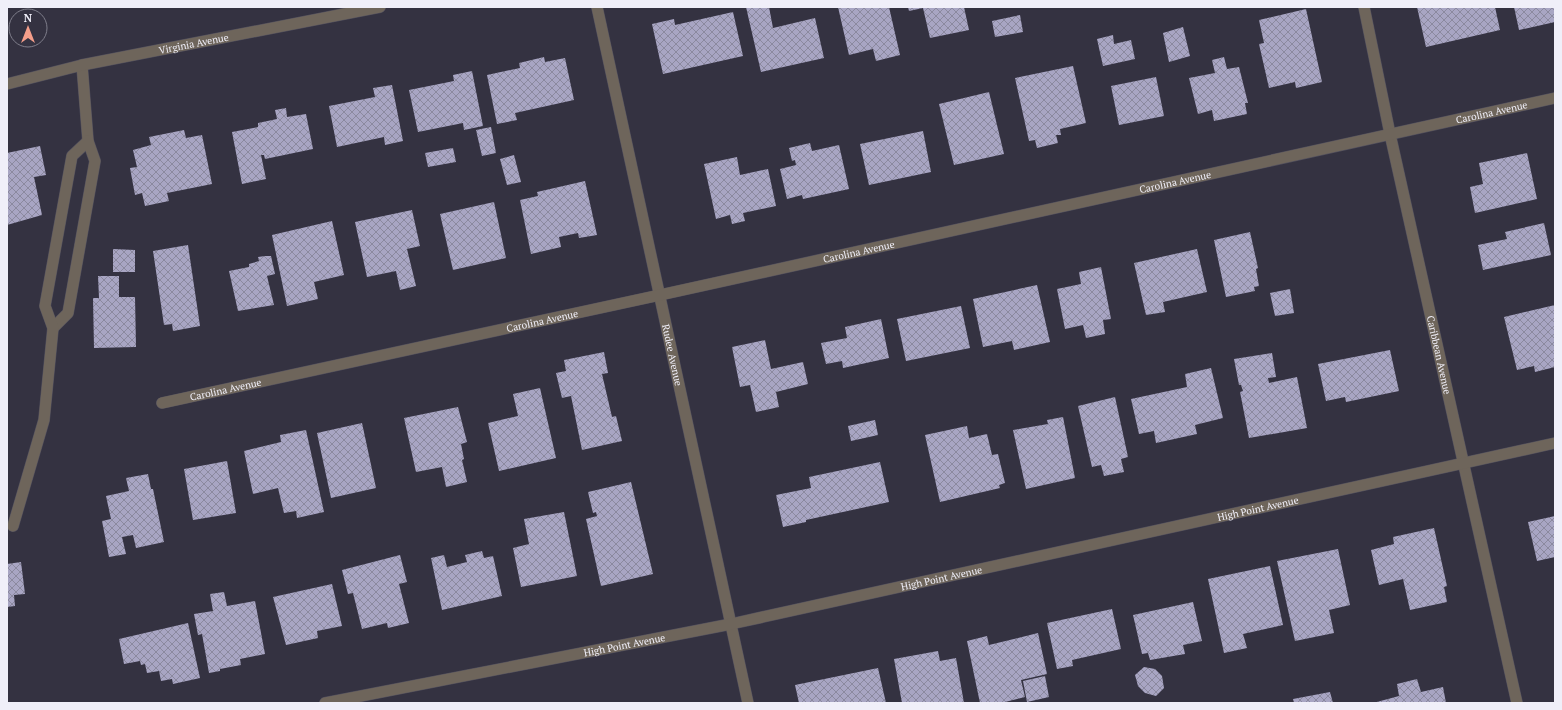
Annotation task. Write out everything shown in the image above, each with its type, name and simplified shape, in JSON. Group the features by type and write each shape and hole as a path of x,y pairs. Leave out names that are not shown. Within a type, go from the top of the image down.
{"street":[{"name":"Virginia Avenue","path":"7,84 82,65 380,7"},
{"name":"Rudee Avenue","path":"597,7 748,703"},
{"name":"Caribbean Avenue","path":"1364,7 1390,134 1517,703"},
{"path":"53,328 68,312 95,161 88,141 82,65"},
{"name":"Carolina Avenue","path":"162,403 660,296 1555,98"},
{"path":"13,526 44,420 53,328 45,306 72,156 88,141"},
{"name":"High Point Avenue","path":"325,703 730,624 1555,443"}],"building":[{"path":"746,7 769,7 773,28 815,18 824,58 761,72"},
{"path":"838,7 889,7 900,55 876,61 873,49 849,55"},
{"path":"908,7 964,7 969,30 930,38 923,8 909,11"},
{"path":"1417,7 1495,7 1500,30 1426,47"},
{"path":"1514,7 1555,7 1555,22 1519,30"},
{"path":"1306,9 1322,82 1296,88 1295,82 1269,88 1259,44 1264,43 1259,20"},
{"path":"733,12 743,56 663,74 652,24 674,19 675,25"},
{"path":"1020,15 1023,32 995,37 992,21"},
{"path":"1183,27 1190,56 1169,62 1163,33"},
{"path":"1113,35 1114,44 1131,40 1135,59 1103,66 1097,39"},
{"path":"544,57 545,62 565,58 574,100 515,113 517,120 497,124 487,75 520,68 519,63"},
{"path":"1224,57 1227,69 1239,67 1248,103 1245,103 1247,114 1214,121 1212,110 1198,114 1189,78 1215,73 1212,60"},
{"path":"1073,66 1086,123 1060,129 1061,135 1056,135 1058,143 1037,148 1035,140 1029,141 1015,78"},
{"path":"472,71 483,126 464,130 463,123 418,132 409,90 454,81 453,75"},
{"path":"1156,77 1164,116 1119,125 1111,86"},
{"path":"392,85 403,141 385,145 384,137 337,147 329,106 375,97 373,88"},
{"path":"989,92 1004,154 954,165 939,104"},
{"path":"286,108 287,117 306,114 313,149 265,159 264,155 261,155 266,179 242,184 232,132 258,127 258,123 277,119 275,110"},
{"path":"491,127 496,153 482,156 476,130"},
{"path":"184,130 186,138 202,135 212,184 167,193 169,201 145,206 142,193 135,195 130,168 137,167 133,150 151,145 149,137"},
{"path":"923,131 931,172 869,185 860,144"},
{"path":"810,143 812,151 839,145 849,189 803,199 802,195 787,199 780,169 796,165 795,160 792,161 789,148"},
{"path":"40,146 46,175 34,177 42,215 7,225 7,153"},
{"path":"453,148 456,162 428,167 425,153"},
{"path":"1527,153 1537,199 1475,213 1470,187 1483,184 1479,163"},
{"path":"514,155 521,182 507,185 500,159"},
{"path":"737,157 740,175 768,169 776,206 743,213 745,221 732,224 730,215 716,219 704,164"},
{"path":"585,181 597,235 579,238 578,233 559,237 561,247 531,254 520,200 538,196 537,192"},
{"path":"494,202 506,258 453,270 440,214"},
{"path":"412,210 420,246 407,249 416,286 400,290 396,271 367,277 355,222"},
{"path":"332,221 344,275 314,282 318,299 287,306 272,235"},
{"path":"1544,223 1551,255 1483,270 1478,245 1507,239 1505,232"},
{"path":"1250,232 1258,268 1256,269 1259,286 1254,287 1255,291 1226,297 1214,240"},
{"path":"188,245 200,326 173,331 172,324 164,325 153,251"},
{"path":"113,249 135,250 135,272 113,272"},
{"path":"1197,249 1207,292 1163,302 1165,312 1146,315 1134,263"},
{"path":"271,256 275,274 267,276 274,305 238,311 229,271 249,267 249,264 259,261 258,257"},
{"path":"1101,267 1111,319 1103,320 1105,334 1086,338 1083,325 1065,329 1057,289 1081,284 1079,272"},
{"path":"98,276 119,276 119,297 135,297 136,347 94,348 93,298 99,298"},
{"path":"1037,285 1050,342 1014,350 1012,341 983,347 973,299"},
{"path":"1290,289 1294,313 1275,316 1270,293"},
{"path":"1555,305 1555,367 1535,372 1534,366 1517,370 1504,317"},
{"path":"961,306 970,348 906,361 897,319"},
{"path":"881,319 889,358 843,368 842,361 826,364 821,343 847,338 845,327"},
{"path":"765,340 771,369 803,362 808,384 776,392 779,407 756,412 750,385 740,387 732,347"},
{"path":"1390,350 1399,391 1346,402 1345,397 1326,401 1318,364"},
{"path":"604,352 608,373 602,374 612,417 616,416 622,441 582,450 571,396 562,398 556,373 566,371 564,360"},
{"path":"1272,353 1276,377 1268,378 1269,383 1297,377 1307,428 1249,438 1240,392 1243,391 1241,385 1239,385 1234,359"},
{"path":"1211,368 1223,418 1195,425 1197,434 1156,443 1154,431 1139,434 1131,399 1187,387 1185,374"},
{"path":"540,388 556,458 499,471 488,423 518,416 513,394"},
{"path":"1115,397 1128,457 1121,459 1124,472 1104,476 1101,465 1092,467 1078,406"},
{"path":"458,407 467,442 461,444 464,459 462,460 467,482 446,487 442,467 416,472 404,418"},
{"path":"1063,417 1075,478 1026,489 1013,430 1048,424 1047,420"},
{"path":"875,420 878,435 851,441 848,426"},
{"path":"362,423 376,488 331,498 317,433"},
{"path":"967,426 969,438 987,434 992,455 998,454 1005,483 999,485 1000,488 940,502 925,435"},
{"path":"306,430 324,512 297,518 296,511 284,513 278,488 253,494 244,451 281,442 280,435"},
{"path":"227,461 236,513 193,520 184,469"},
{"path":"880,462 889,502 806,520 806,522 783,527 776,495 811,488 809,477"},
{"path":"148,474 151,489 153,489 164,542 136,548 133,535 122,537 126,554 109,557 102,521 111,519 106,496 129,491 126,478"},
{"path":"631,482 653,574 601,586 586,519 597,516 596,512 593,513 588,492"},
{"path":"564,512 577,576 521,587 513,548 529,544 524,519"},
{"path":"1555,516 1555,557 1537,561 1528,522"},
{"path":"1434,528 1447,586 1444,587 1447,602 1410,610 1403,579 1379,585 1371,550 1394,544 1393,537"},
{"path":"1338,549 1350,605 1329,610 1334,633 1295,641 1277,561"},
{"path":"482,551 484,558 493,556 502,596 442,610 431,558 444,555 447,567 467,562 465,555"},
{"path":"400,555 407,582 399,584 409,623 388,628 387,623 362,629 353,593 348,594 342,570"},
{"path":"21,562 25,594 14,595 15,606 7,607 7,564"},
{"path":"1270,566 1283,625 1243,634 1247,648 1224,653 1208,579"},
{"path":"332,584 342,626 317,631 318,638 286,645 273,597"},
{"path":"224,592 227,606 255,601 265,654 240,659 241,665 220,669 220,671 209,673 202,634 198,635 194,614 213,611 210,594"},
{"path":"1193,602 1202,641 1183,645 1185,654 1150,660 1148,653 1142,654 1133,615"},
{"path":"1112,609 1121,649 1072,660 1073,666 1057,669 1047,623"},
{"path":"188,623 200,678 173,684 172,679 161,681 159,671 147,673 145,664 141,665 140,661 124,664 119,639"},
{"path":"1038,633 1047,674 1021,680 1025,697 1001,703 980,703 967,641 987,636 989,645"},
{"path":"938,651 940,661 956,658 964,703 902,703 894,659"},
{"path":"1144,667 1155,669 1162,676 1164,688 1156,696 1145,693 1138,686 1135,675"},
{"path":"878,668 886,703 799,703 795,685"},
{"path":"1045,676 1049,697 1027,702 1023,681"},
{"path":"1417,679 1421,692 1443,687 1446,703 1373,703 1399,696 1397,684"},
{"path":"1330,692 1333,703 1294,703 1293,699"}]}
